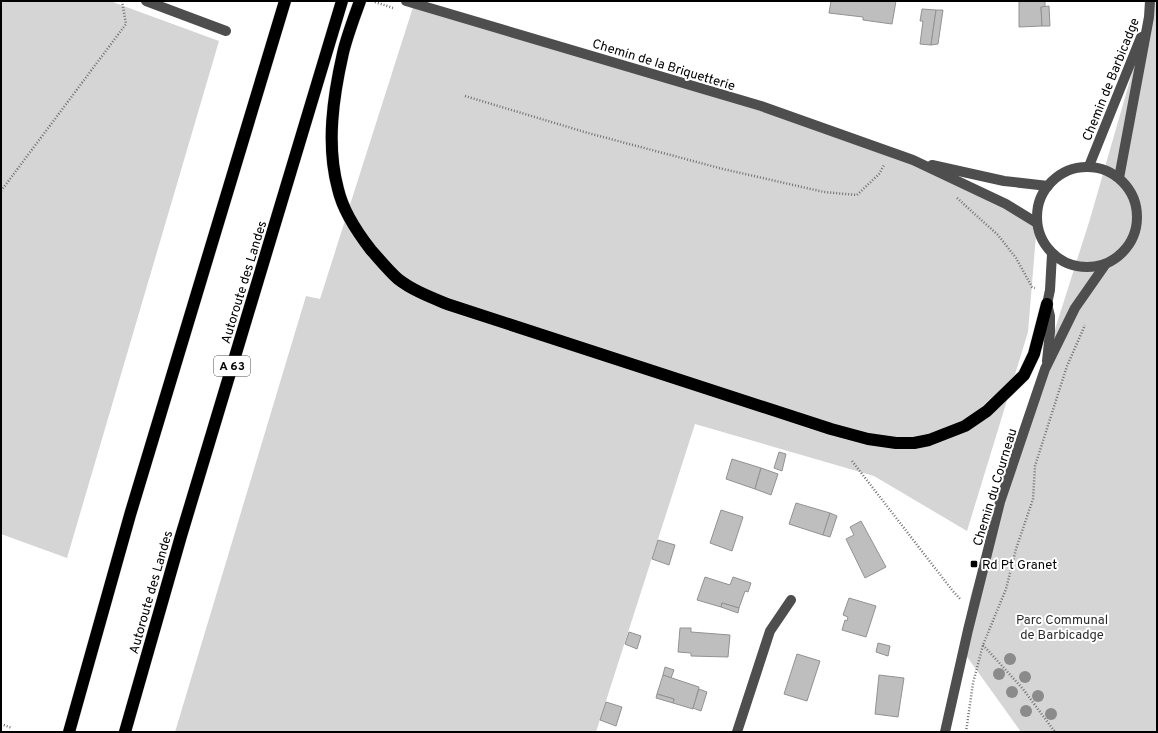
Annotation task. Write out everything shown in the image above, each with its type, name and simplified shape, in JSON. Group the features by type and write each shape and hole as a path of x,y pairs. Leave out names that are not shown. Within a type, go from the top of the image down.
{"highway":[{"path":"69,732 130,515 285,1"},
{"name":"Autoroute des Landes","path":"125,732 181,536 342,1"},
{"path":"360,1 343,52 335,96 332,140 333,164 338,190 347,213 361,236 379,259 399,279 423,294 441,302 830,429 868,439 896,443 914,443 929,440 966,426 987,411 1024,375 1034,354 1047,304"}],"street":[{"path":"146,1 226,31"},
{"path":"1149,17 1150,1"},
{"name":"Chemin de la Briquetterie","path":"410,2 761,106 891,152 913,160 1006,204 1037,224"},
{"name":"Chemin de Barbicadge","path":"1089,166 1149,17"},
{"name":"Chemin de Barbicadge","path":"1119,178 1149,17"},
{"name":"Chemin de la Briquetterie","path":"913,160 1004,181 1048,186"},
{"path":"1089,166 1105,170 1119,178 1130,189 1136,203 1138,218 1135,233 1129,246 1118,257 1105,265 1091,268 1077,267 1063,262 1052,254 1041,240 1036,212 1039,200 1053,180 1064,172 1089,166"},
{"name":"Chemin du Courneau","path":"1046,369 1050,332 1050,316 1047,304 1050,290 1052,254"},
{"name":"Chemin du Courneau","path":"945,732 972,613 1000,502 1046,369 1075,308 1105,265"},
{"path":"737,732 770,631 791,600"}],"path":[{"path":"1,191 126,24 122,1"},
{"path":"370,1 397,9"},
{"path":"465,96 708,165 824,192 857,195 879,174 891,152"},
{"path":"956,198 998,234 1016,258 1032,287 1050,290"},
{"path":"966,732 973,683 983,645 1006,589 1016,549 1033,499 1035,466 1067,366 1086,322"},
{"path":"852,461 952,590 972,613"},
{"path":"983,645 1023,689 1055,732"},
{"path":"1,724 12,728"}],"green space":[{"path":"1,1 110,1 219,41 67,558 1,534"},
{"name":"Parc Communal de Barbicadge","path":"1149,1 1157,1 1157,732 1021,732 960,647 971,594 1090,219 1143,35"},
{"path":"414,4 871,145 1037,223 1028,332 967,531 874,476 695,424 596,732 175,732 306,296 320,299"}],"building":[{"path":"831,1 896,1 892,24 863,20 863,17 829,13"},
{"path":"1019,1 1045,1 1045,7 1041,7 1042,26 1019,27"},
{"path":"1049,6 1050,26 1042,26 1041,7"},
{"path":"922,9 936,10 931,45 920,44 923,21 920,21"},
{"path":"936,10 943,10 938,44 931,45"},
{"path":"779,452 786,454 782,471 774,468"},
{"path":"732,459 761,468 755,489 726,479"},
{"path":"761,468 778,474 771,495 755,489"},
{"path":"796,503 830,513 823,535 789,524"},
{"path":"721,510 743,517 732,551 710,543"},
{"path":"830,513 837,516 830,537 823,535"},
{"path":"861,521 886,567 865,578 846,539 854,535 850,527"},
{"path":"658,540 675,545 669,565 652,559"},
{"path":"705,577 730,585 733,577 751,583 748,592 745,591 739,608 722,603 721,607 697,600"},
{"path":"849,598 876,606 866,637 842,630 845,620 847,621 848,617 843,615"},
{"path":"722,603 739,608 738,613 721,607"},
{"path":"680,628 691,628 691,632 730,635 728,657 691,656 691,653 678,652"},
{"path":"629,632 641,636 637,649 625,644"},
{"path":"878,643 890,646 888,656 876,652"},
{"path":"797,654 820,661 807,701 784,694"},
{"path":"665,667 674,670 671,678 663,675"},
{"path":"663,675 699,687 693,709 673,703 674,699 657,694"},
{"path":"879,675 904,678 898,717 875,714"},
{"path":"699,689 707,692 701,711 693,708"},
{"path":"657,694 674,699 673,703 656,698"},
{"path":"606,702 622,707 616,726 600,720"}],"place":[{"name":"Rd Pt Granet","path":"974,564"}]}
